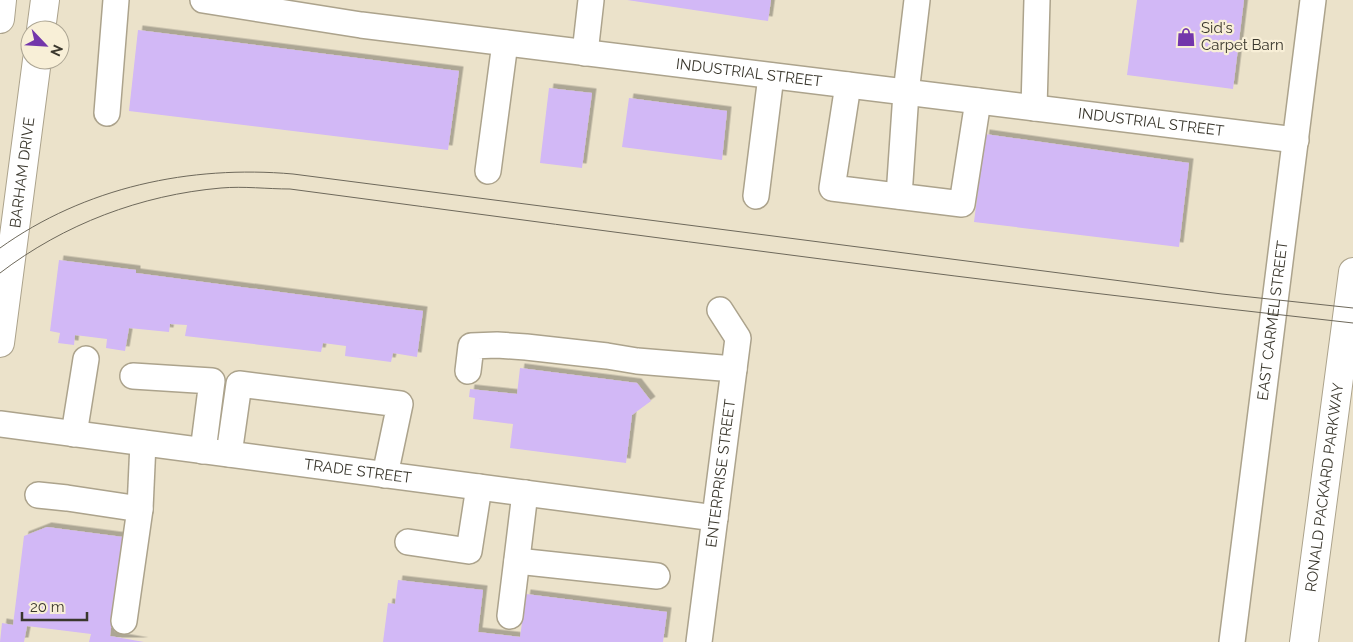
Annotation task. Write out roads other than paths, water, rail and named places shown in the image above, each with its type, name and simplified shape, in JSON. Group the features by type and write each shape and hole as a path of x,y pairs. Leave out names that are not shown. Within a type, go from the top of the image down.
{"main road":[{"path":"0,19 2,0"},
{"path":"42,20 45,0"},
{"name":"BARHAM DRIVE","path":"0,343 36,70"},
{"name":"RONALD PACKARD PARKWAY","path":"1304,642 1353,272"}],"street":[{"path":"106,113 116,0"},
{"name":"INDUSTRIAL STREET","path":"203,0 360,25 1296,140"},
{"path":"585,53 591,0"},
{"path":"899,196 906,93 917,0"},
{"path":"1034,108 1037,0"},
{"name":"EAST CARMEL STREET","path":"1232,642 1313,0"},
{"path":"488,171 505,43"},
{"path":"756,196 771,76"},
{"path":"848,85 832,188 962,204 978,101"},
{"name":"ENTERPRISE STREET","path":"699,642 738,338 720,310"},
{"path":"468,372 470,346 497,345 560,350 637,361 734,370"},
{"path":"74,434 86,359"},
{"path":"133,376 212,381 203,451"},
{"path":"229,454 239,384 400,404 385,475"},
{"name":"TRADE STREET","path":"0,424 716,518"},
{"path":"124,621 140,508 143,443"},
{"path":"408,542 469,551 479,487"},
{"path":"510,616 525,493"},
{"path":"38,495 140,508"},
{"path":"516,561 657,576"}],"tram line":[{"path":"0,248 33,227 67,209 103,195 177,177 254,172 293,174 1222,294 1353,308"},
{"path":"0,273 50,240 104,215 162,197 221,188 247,187 290,189 954,276 1353,323"}],"place":[{"name":"Sid's Carpet Barn","path":"1186,37"}]}
